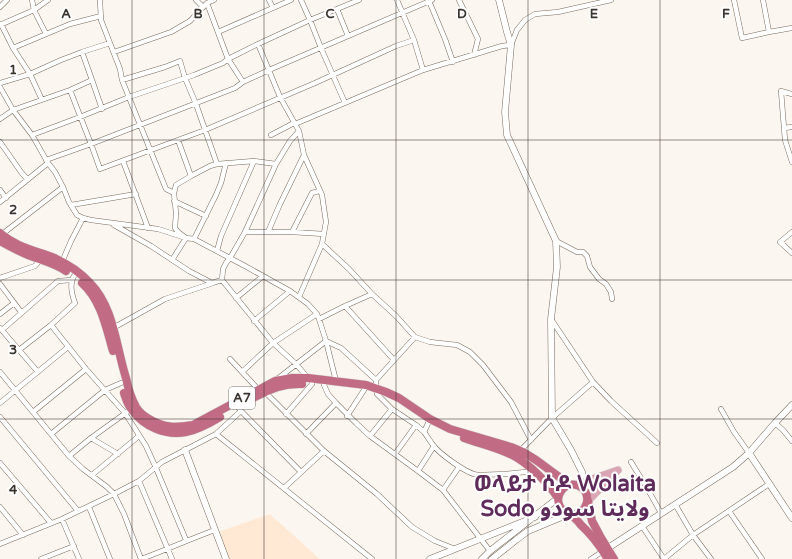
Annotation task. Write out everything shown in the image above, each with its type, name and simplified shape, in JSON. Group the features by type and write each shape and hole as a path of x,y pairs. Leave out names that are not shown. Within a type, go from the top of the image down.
{"highway":[{"name":"A7","path":"0,236 12,248 61,268 92,293 105,321 125,396 131,410 151,427 174,434 185,433 239,409 262,389 310,381"},
{"name":"A7","path":"0,236 20,246 62,262 81,275 98,293 107,308 113,328 130,393 131,410"},
{"name":"A7","path":"131,410 162,426 183,427 193,425 275,381 292,378 364,390 376,387"},
{"name":"A7","path":"324,383 336,381 376,387 386,397 457,436 498,449 516,457 540,476 558,498 559,504 564,512 569,514 614,559"},
{"name":"A7","path":"429,421 511,447 536,460 572,485 580,487 588,497 592,521 608,559"},
{"path":"558,498 563,489 572,485"},
{"path":"569,514 573,515 580,512 587,505 588,501"}],"main road":[{"path":"499,0 511,45 505,112 507,135 556,241 557,267 551,320 552,418 571,450 582,472 585,482"},
{"path":"605,550 733,466 749,453 792,405"},
{"path":"185,450 215,530 224,559"},
{"path":"749,453 792,518"},
{"path":"572,485 618,470 588,501"},
{"path":"482,559 558,498"},
{"path":"490,552 494,558 528,532 569,514"},
{"path":"430,559 535,517"}],"street":[{"path":"0,7 7,0"},
{"path":"32,0 34,10 46,34"},
{"path":"42,100 30,74 0,25 34,10 48,0"},
{"path":"100,0 101,20 120,69 122,80 166,189 174,193"},
{"path":"196,0 203,7"},
{"path":"114,52 171,32 190,21 207,3 214,0"},
{"path":"269,0 273,8"},
{"path":"218,32 291,0"},
{"path":"301,0 345,103"},
{"path":"32,135 102,109 129,97 194,75 223,63 258,44 310,20 359,0"},
{"path":"397,0 414,40 423,70"},
{"path":"0,202 52,158 196,104 234,88 243,82 269,70 430,0 453,62"},
{"path":"459,0 478,39 474,55"},
{"path":"270,135 423,70 502,46 511,45 517,30 526,20 535,14 558,12 611,0"},
{"path":"734,0 742,38 792,28"},
{"path":"763,0 769,32"},
{"path":"207,3 228,59 243,82"},
{"path":"338,9 348,36"},
{"path":"13,48 70,24 101,16"},
{"path":"70,90 100,169 205,130 396,46 414,40"},
{"path":"0,83 30,74 61,60 110,43"},
{"path":"258,44 280,97 299,131 304,154 322,195 326,222 322,244 299,297"},
{"path":"82,52 102,109"},
{"path":"122,80 180,61 217,164"},
{"path":"0,119 13,110 70,90 92,80"},
{"path":"0,87 13,110 32,135 55,172 77,215 83,218 101,220 110,223 212,283 222,280"},
{"path":"792,94 781,91 785,140 792,162"},
{"path":"784,128 792,127"},
{"path":"222,280 226,263 244,232 276,164 290,141 299,131"},
{"path":"178,140 191,176"},
{"path":"0,142 27,179"},
{"path":"268,232 304,154"},
{"path":"124,161 148,228"},
{"path":"186,238 175,228 176,213 174,193 176,185 210,166 217,164 254,161 276,164"},
{"path":"217,251 221,236 254,161"},
{"path":"194,239 221,183 226,163"},
{"path":"0,236 64,187"},
{"path":"0,190 6,198"},
{"path":"292,232 312,193 320,190"},
{"path":"71,205 136,194"},
{"path":"174,201 206,216"},
{"path":"62,262 83,218"},
{"path":"110,223 158,229 194,239 299,297 317,314 326,341 336,381"},
{"path":"244,232 324,234"},
{"path":"792,232 780,242 792,253"},
{"path":"172,260 186,238"},
{"path":"556,241 577,252 583,252 587,256 590,267 599,279 606,284 611,292 612,299"},
{"path":"322,244 396,316 415,337 430,342 457,345 470,352 483,365 511,402 531,440"},
{"path":"0,278 35,266 40,259"},
{"path":"236,298 263,276"},
{"path":"19,350 51,325 75,303 72,289 73,278 58,281 1,328 19,350 38,372"},
{"path":"222,280 273,343 296,364 310,381 286,414"},
{"path":"113,328 166,299 222,280"},
{"path":"0,284 21,312"},
{"path":"254,321 290,291"},
{"path":"319,319 372,294"},
{"path":"0,314 14,303"},
{"path":"344,306 394,360"},
{"path":"242,372 273,343 317,314"},
{"path":"551,320 593,382 611,401 657,443"},
{"path":"51,325 105,390 131,410 140,436 156,468 186,540"},
{"path":"376,387 394,360 415,337"},
{"path":"275,381 326,341"},
{"path":"326,341 341,348 376,387 392,409 416,425 424,432 434,446 459,467 476,475 534,471"},
{"path":"0,403 68,347"},
{"path":"230,359 324,451 377,494 412,526 435,541 455,549"},
{"path":"33,412 86,369"},
{"path":"0,372 69,456 114,494 124,514 141,559 168,549 186,540 215,530"},
{"path":"51,434 105,390 121,382"},
{"path":"520,451 552,418 593,382"},
{"path":"324,383 328,394 347,416 370,436 443,490 490,552"},
{"path":"347,416 364,390"},
{"path":"306,434 336,403"},
{"path":"0,544 89,507 139,481 162,462 216,434 239,409 301,472"},
{"path":"370,436 392,409"},
{"path":"721,409 734,432 749,453"},
{"path":"69,456 91,438 131,410"},
{"path":"0,417 78,511"},
{"path":"424,432 429,421"},
{"path":"775,423 792,441"},
{"path":"395,454 416,425"},
{"path":"216,434 372,559"},
{"path":"92,475 140,436"},
{"path":"91,438 118,454"},
{"path":"418,471 434,446"},
{"path":"284,488 324,451"},
{"path":"631,462 661,513"},
{"path":"0,463 51,523"},
{"path":"443,490 459,467"},
{"path":"139,481 172,559"},
{"path":"642,526 664,559 693,535 769,484"},
{"path":"675,504 693,535 711,559"},
{"path":"0,507 23,535"},
{"path":"89,507 110,559"},
{"path":"729,511 762,559"},
{"path":"62,519 79,559"},
{"path":"41,559 52,557 74,546"},
{"path":"591,559 605,550"}],"shaded area":[{"path":"270,514 320,559 228,559 218,532"}],"district":[{"name":"ወላይታ ሶዶ Wolaita Sodo ولايتا سودو","path":"565,496"}]}
